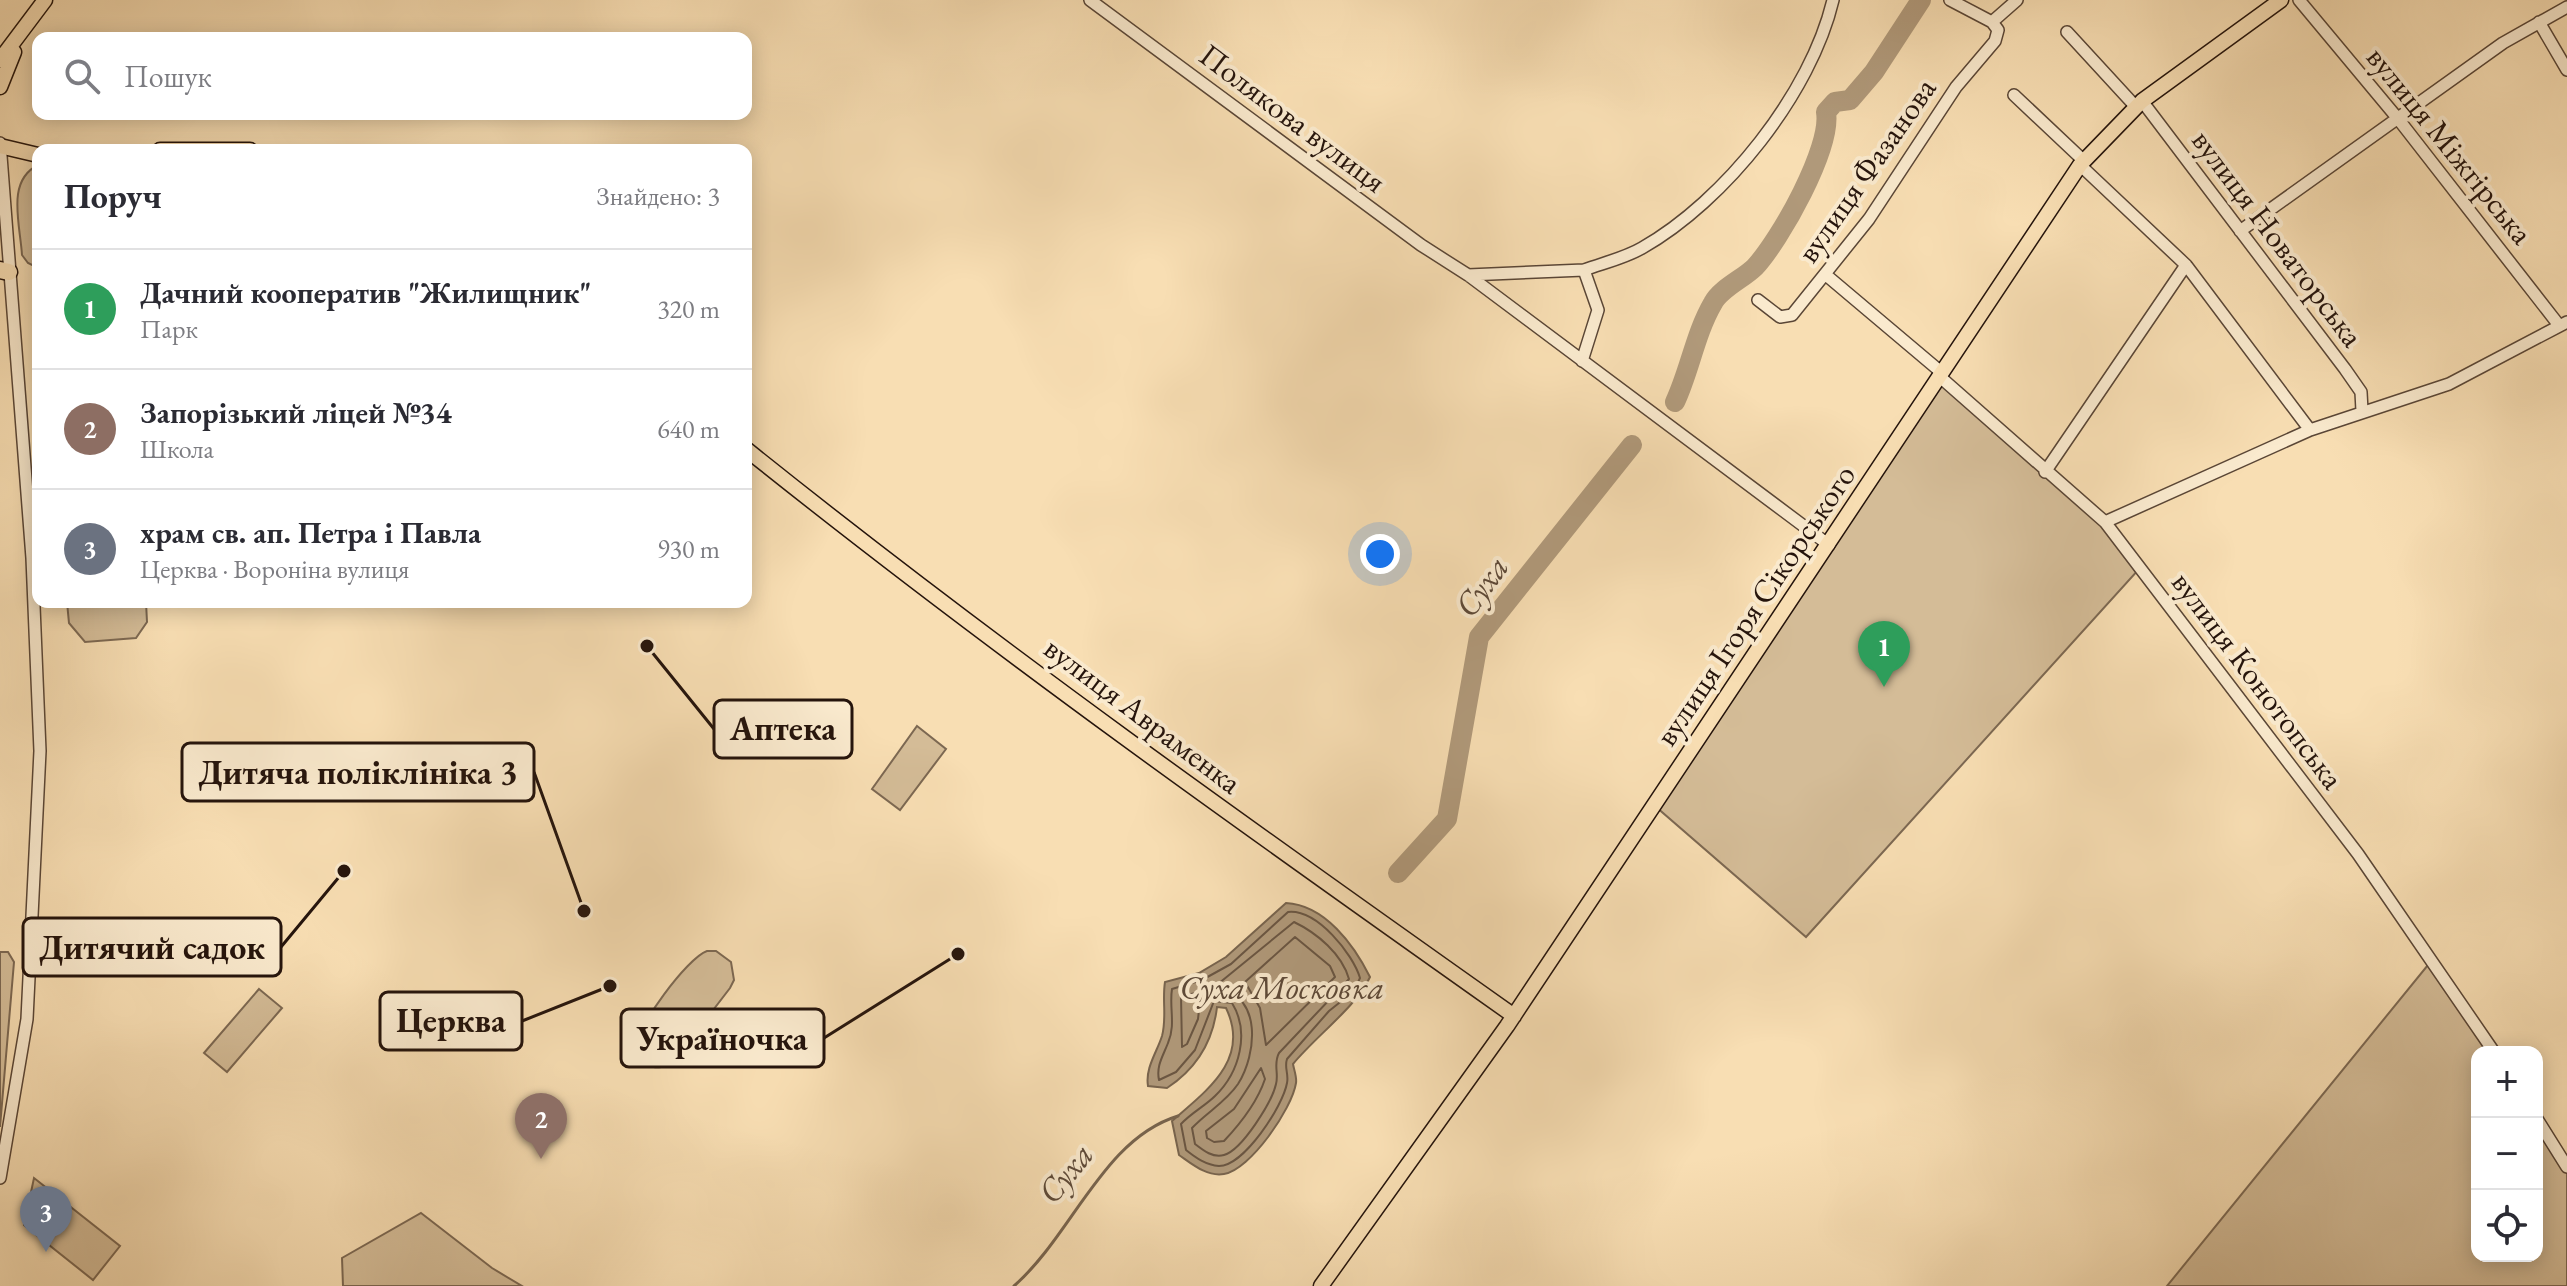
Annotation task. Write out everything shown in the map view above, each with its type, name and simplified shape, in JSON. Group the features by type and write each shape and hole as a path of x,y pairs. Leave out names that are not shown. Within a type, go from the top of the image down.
{"main road":[{"path":"0,60 45,0"},
{"name":"вулиця Ігоря Сікорського","path":"1321,1286 1514,1016 2082,163 2139,104 2281,0"},
{"path":"0,87 23,33"},
{"path":"0,146 32,154"},
{"name":"вулиця Авраменка","path":"752,454 888,560 1205,797 1514,1016"}],"street":[{"name":"Полякова вулиця","path":"1090,0 1421,245 1468,275 1829,545"},
{"path":"1468,275 1584,270 1641,249 1701,203 1746,156 1789,102 1825,34 1833,0"},
{"path":"1950,0 1992,22 2017,0"},
{"name":"вулиця Міжгірська","path":"2299,0 2562,323"},
{"path":"2240,231 2503,43 2567,7"},
{"name":"вулиця Фазанова","path":"1758,300 1787,317 1826,275 1869,219 1956,87 1995,41 1998,30 1992,22"},
{"path":"2539,22 2567,70"},
{"name":"вулиця Новаторська","path":"2067,32 2139,104 2240,231 2361,392 2362,411"},
{"path":"2014,95 2186,265 2310,430"},
{"path":"0,146 5,271 32,558"},
{"path":"2045,472 2186,265"},
{"path":"1582,361 1598,310 1584,270"},
{"name":"вулиця Конотопська","path":"1826,275 2105,522 2358,854 2490,1046"},
{"path":"2105,522 2310,430 2449,384 2562,323"},
{"path":"0,1178 27,1019 40,751 34,608"},
{"path":"2543,1129 2567,1167"}],"shaded area":[{"path":"32,169 32,265 22,255 17,204 18,192"},
{"path":"1941,372 2105,522 2140,568 1806,937 1655,806"},
{"path":"68,608 146,608 147,622 136,638 85,642 69,623"},
{"path":"917,726 946,749 900,810 872,789"},
{"path":"707,951 716,951 731,962 734,980 730,988 671,1065 649,1065 635,1048 644,1025 687,966"},
{"path":"0,952 8,952 14,962 0,1127"},
{"path":"2432,960 2490,1046 2471,1046 2471,1262 2543,1262 2543,1129 2567,1167 2567,1286 2167,1286"},
{"path":"259,989 282,1008 227,1072 204,1053"},
{"path":"34,1178 120,1246 93,1280 24,1225"},
{"path":"421,1213 492,1268 522,1286 343,1286 342,1258"}],"water":[{"name":"Суха Московка","path":"1286,903 1313,911 1337,929 1356,952 1370,977 1346,1010 1293,1064 1296,1081 1293,1094 1268,1137 1246,1162 1234,1170 1212,1174 1179,1155 1172,1121 1221,1073 1233,1043 1232,1027 1226,1008 1217,1007 1212,1032 1195,1063 1167,1088 1148,1086 1150,1066 1163,1029 1165,982 1199,973 1226,957"}],"waterway":[{"name":"Суха","path":"1675,402 1713,303 1755,267 1802,193 1821,148 1826,112 1835,102 1850,100 1874,72 1921,0"},
{"name":"Суха","path":"1398,873 1447,819 1479,637 1632,445"},
{"name":"Суха","path":"1014,1286 1035,1265 1090,1190 1129,1145 1152,1128 1178,1116"}],"place":[{"name":"Аптека","path":"647,646"},
{"name":"Дачний кооператив \"Жилищник\"","path":"1884,687"},
{"name":"Дитячий садок","path":"344,871"},
{"name":"Дитяча поліклініка 3","path":"584,911"},
{"name":"Україночка","path":"958,954"},
{"name":"Церква","path":"610,986"},
{"name":"Запорізький ліцей №34","path":"541,1159"},
{"name":"храм св. ап. Петра і Павла","path":"46,1252"}]}
